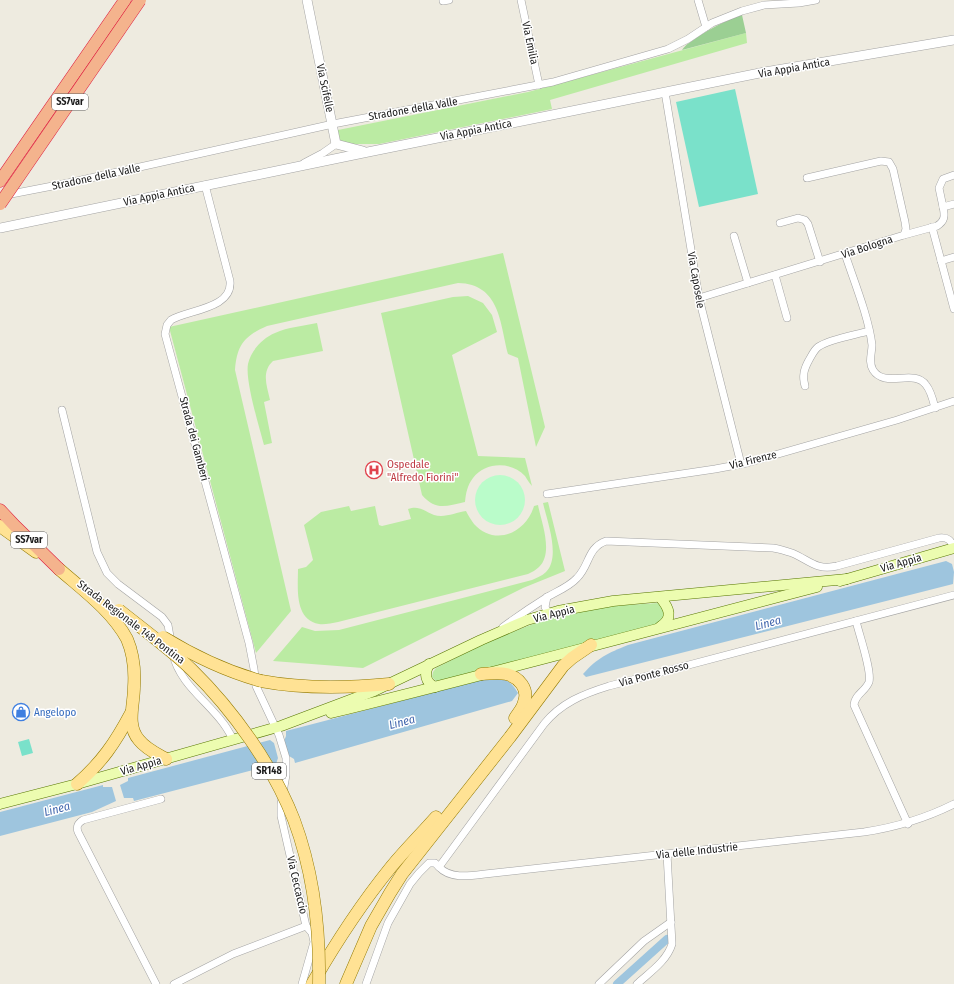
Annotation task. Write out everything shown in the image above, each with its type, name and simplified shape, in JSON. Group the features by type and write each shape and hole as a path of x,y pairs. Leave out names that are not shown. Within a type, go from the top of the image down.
{"highway":[{"name":"SS7var","path":"0,180 125,0"},
{"name":"SS7var","path":"0,204 140,0"},
{"name":"SS7var","path":"0,208 16,180"},
{"name":"SS7var","path":"0,510 59,569"}],"main road":[{"name":"Strada Regionale 148 Pontina","path":"0,526 119,610 176,656 204,682 248,736 280,789 298,833 312,888 318,941 319,984"},
{"name":"Via Appia","path":"0,804 481,674 847,579 954,548"},
{"name":"SR148","path":"59,569 107,613 123,633 130,649 133,662 134,686 131,712 132,725 136,737 144,745 166,759"},
{"name":"Via Appia","path":"278,729 389,684 492,635 528,620 549,614 605,602 847,579"},
{"path":"658,628 665,623 669,614 667,607 660,597"},
{"name":"SR148","path":"119,610 209,663 261,681 311,687 389,684"},
{"path":"346,984 371,926 400,877 563,666 591,645"},
{"path":"430,664 427,669 426,678 429,684 435,687"},
{"path":"312,984 367,899 397,860 457,793 522,707 525,697 525,689 520,682 511,675 501,673 481,674"},
{"name":"SR148","path":"77,784 106,756 116,742 131,712"}],"street":[{"name":"Via Scifelle","path":"307,0 336,144"},
{"name":"Via Emilia","path":"521,0 539,85"},
{"path":"698,0 706,27"},
{"name":"Stradone della Valle","path":"0,197 333,124 539,85 664,50 682,42 724,18 754,7 816,0"},
{"name":"Via Appia Antica","path":"0,228 765,72 954,40"},
{"name":"Via Caposele","path":"665,92 699,298 741,464"},
{"path":"289,168 317,157 336,144 368,152"},
{"name":"Via Bologna","path":"699,298 904,235 906,229 905,222 893,169 889,162 882,161 807,178"},
{"path":"904,235 932,227 943,221 943,207 939,191 940,185 945,177 954,175"},
{"name":"Strada dei Gamberi","path":"205,185 230,281 230,289 224,297 214,305 171,320 167,325 165,334 249,643 254,665 256,686 278,729"},
{"path":"943,207 954,204"},
{"path":"780,223 798,218 805,220 808,224 820,262"},
{"path":"932,227 941,261 952,293 954,309"},
{"path":"734,236 748,284"},
{"path":"845,254 869,331 872,347 871,364 875,372 886,378 922,380 928,388 935,408"},
{"path":"941,261 954,257"},
{"path":"775,275 787,318"},
{"path":"806,386 804,369 812,354 818,347 869,331"},
{"name":"Via Firenze","path":"546,494 741,464 897,420 954,401"},
{"path":"62,410 96,552 107,573 118,584 162,617 168,625 175,663 182,675 224,724 233,740"},
{"path":"492,635 547,597 576,580 584,569 593,549 602,542 609,540 773,548 792,553 811,564 825,567 837,566 939,538 948,539 954,548"},
{"name":"Via Ponte Rosso","path":"439,867 544,724 555,712 571,700 586,693 609,686 954,595"},
{"path":"547,597 545,606 549,614"},
{"path":"856,621 869,675 869,682 855,698 854,705 908,824"},
{"name":"Via Ceccaccio","path":"174,984 239,951 306,926 281,816 286,763 278,729"},
{"path":"156,984 77,828 79,823 83,820 161,799"},
{"name":"Via delle Industrie","path":"439,867 443,872 450,874 478,875 864,832 908,824 954,804"},
{"path":"637,984 664,959 670,951 673,941 667,854"},
{"path":"366,984 390,919 413,881 425,866 430,863 435,863 439,867"},
{"path":"599,984 644,941 671,922"},
{"path":"302,984 314,942 312,933 306,926"}],"green space":[{"path":"742,15 746,33 682,50 685,46 707,31"},
{"path":"746,33 747,43 550,100 552,109 379,144 346,144 339,141 338,130 528,92"},
{"path":"503,253 545,427 536,447 518,358 508,354 496,307 482,290 472,285 458,283 267,326 243,342 236,361 235,370 291,611 256,653 169,327"},
{"path":"468,296 483,303 492,315 497,332 452,355 478,456 525,458 532,486 525,476 513,468 498,465 491,466 478,473 473,478 467,490 465,502 442,506 432,503 422,495 381,313 453,297"},
{"path":"317,323 323,351 273,361 269,365 266,374 266,384 270,400 264,402 272,443 264,445 253,404 249,381 248,364 252,354 262,341 271,335 285,329"},
{"path":"500,475 510,477 518,482 523,490 525,500 523,510 518,518 510,523 500,525 490,523 482,518 477,510 475,500 477,490 482,482 490,477"},
{"path":"548,502 565,571 523,588 363,668 273,661 302,627 315,631 339,630 532,580 541,576 546,572 550,565 553,548 543,503"},
{"path":"538,505 544,528 546,554 539,567 528,574 328,624 319,624 311,621 305,616 301,609 298,593 298,569 306,567 313,560 304,525 321,512 349,506 351,511 375,506 379,525 382,526 411,519 408,509 413,508 418,508 441,516 466,511 474,524 482,531 491,535 500,536 517,530 530,515 534,506"},
{"path":"658,603 663,609 664,617 660,623 438,683 432,677 436,668 489,641 546,619 612,606"}],"shaded area":[{"path":"735,89 758,194 699,207 676,102"},
{"path":"29,739 33,753 22,756 18,742"}],"water":[{"name":"Linea","path":"946,561 952,564 954,572 953,584 586,677 583,674 603,656 628,645"},
{"name":"Linea","path":"489,678 509,682 518,693 512,701 295,763 294,759 289,756 284,741 286,731"},
{"path":"270,740 274,743 278,758 276,764 134,801 133,798 124,798 120,785 128,781 128,778"},
{"name":"Linea","path":"103,785 103,787 112,787 116,801 92,812 0,836 0,812"}],"waterway":[{"path":"617,984 667,939"}],"place":[{"name":"Ospedale \"Alfredo Fiorini\"","path":"374,470"},
{"name":"Angelopo","path":"21,712"}]}
